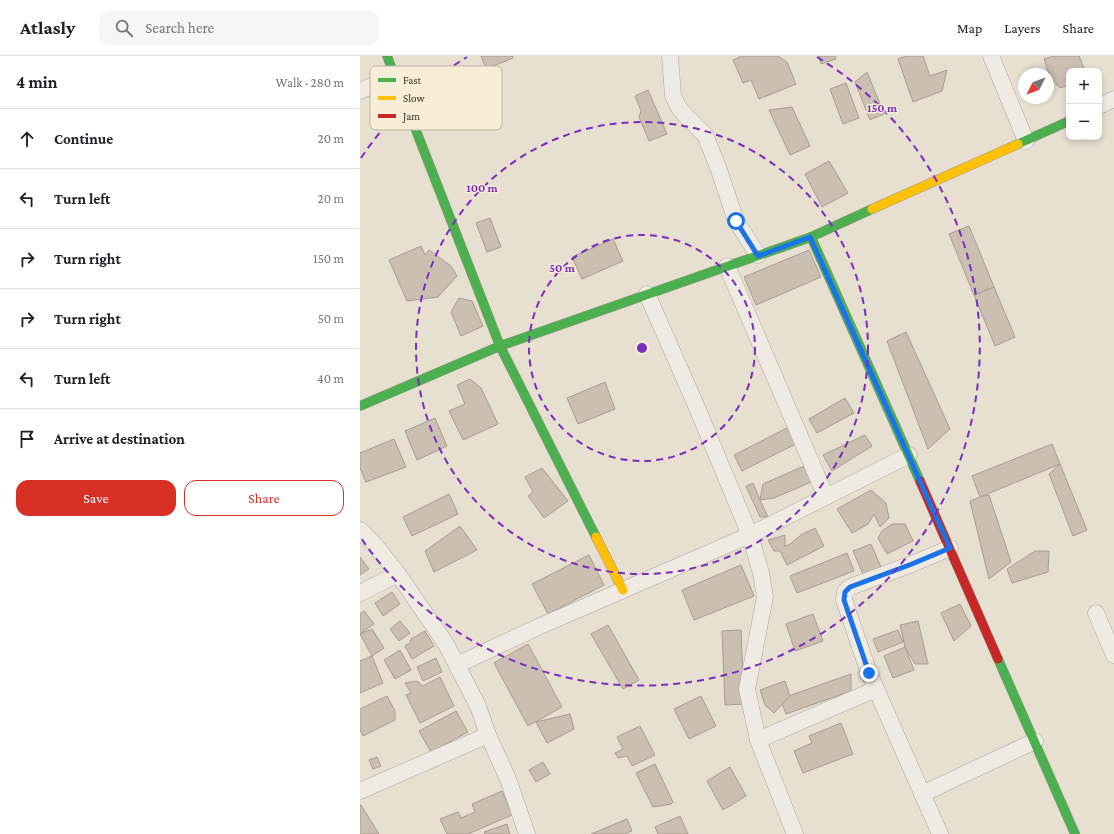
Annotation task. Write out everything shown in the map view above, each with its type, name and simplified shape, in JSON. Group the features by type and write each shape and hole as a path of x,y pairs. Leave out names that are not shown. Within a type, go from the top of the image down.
{"street":[{"path":"387,56 391,66"},
{"path":"670,56 673,96 679,108 705,135 718,167 736,221 758,256"},
{"path":"991,56 1026,141"},
{"path":"360,91 370,87"},
{"path":"1102,105 1114,99"},
{"path":"360,406 500,346 810,237 1066,122"},
{"path":"416,130 500,346 623,590"},
{"path":"810,237 909,455 1075,834"},
{"path":"726,266 826,497"},
{"path":"647,294 695,403 750,535 761,573 765,597 747,690 758,740 795,834"},
{"path":"457,665 538,627 750,535 909,455"},
{"path":"360,530 375,545 398,574 446,644 478,706 488,735 508,779 528,834"},
{"path":"940,834 869,673 844,600 845,592 850,587 950,548"},
{"path":"360,593 398,574"},
{"path":"1096,613 1114,655"},
{"path":"758,740 876,689"},
{"path":"360,791 488,735"},
{"path":"922,794 1035,741"}],"building":[{"path":"481,56 513,56 513,58 493,66 485,66"},
{"path":"739,56 778,56 787,62 796,84 759,99 751,80 743,83 733,60 740,57"},
{"path":"818,56 835,56 836,59 821,64"},
{"path":"906,56 923,56 930,76 947,70 942,91 913,102 898,59"},
{"path":"1054,56 1079,56 1084,68 1066,68 1066,86 1060,88 1054,81 1054,68 1047,68 1044,59"},
{"path":"867,72 884,114 870,120 855,82"},
{"path":"846,83 859,118 843,124 830,89"},
{"path":"648,90 667,134 649,141 639,117 641,111 635,96"},
{"path":"792,107 810,146 790,155 769,110"},
{"path":"829,161 848,193 822,207 805,174"},
{"path":"490,218 501,247 487,252 476,223"},
{"path":"969,226 994,287 974,295 949,234"},
{"path":"613,239 623,261 582,279 572,257"},
{"path":"421,246 425,255 429,250 451,266 457,276 438,297 407,301 389,260"},
{"path":"809,250 821,277 756,305 744,277"},
{"path":"994,287 1015,337 995,346 974,295"},
{"path":"459,298 472,301 483,326 461,336 451,312"},
{"path":"906,332 950,429 928,449 887,341"},
{"path":"470,379 481,388 498,424 463,440 449,411 465,404 457,385"},
{"path":"605,382 615,409 578,424 567,398"},
{"path":"845,398 854,413 817,433 809,419"},
{"path":"435,418 447,446 417,460 405,431"},
{"path":"787,428 796,444 742,471 734,455"},
{"path":"865,435 872,446 832,471 823,455"},
{"path":"394,439 406,467 366,482 360,468 360,453"},
{"path":"1052,444 1060,464 980,497 972,476"},
{"path":"1060,464 1087,530 1073,536 1049,474"},
{"path":"804,466 811,482 774,498 760,500 763,484"},
{"path":"542,468 568,501 544,518 528,496 533,492 525,477"},
{"path":"753,483 768,517 760,517 746,486"},
{"path":"871,490 886,503 889,518 880,527 874,514 868,524 852,533 837,509"},
{"path":"449,494 458,514 412,536 403,517"},
{"path":"989,495 1011,562 989,579 970,501"},
{"path":"892,524 905,524 913,541 887,554 878,538 882,531"},
{"path":"460,526 477,550 434,572 425,551"},
{"path":"815,528 824,546 787,565 780,551 774,551 768,540 785,535 785,546 801,535"},
{"path":"871,544 881,567 863,574 853,551"},
{"path":"1035,551 1049,551 1048,572 1012,583 1007,569"},
{"path":"847,553 854,571 797,593 790,576"},
{"path":"589,555 604,585 548,614 532,584"},
{"path":"360,557 369,569 360,575"},
{"path":"741,565 754,596 694,620 682,590"},
{"path":"392,592 400,604 383,616 375,603"},
{"path":"960,604 971,626 954,641 941,613"},
{"path":"364,611 374,624 360,634 360,614"},
{"path":"813,614 823,641 795,651 786,624"},
{"path":"400,621 410,633 399,641 390,629"},
{"path":"918,621 928,664 915,664 905,647 900,625"},
{"path":"608,625 639,680 623,689 591,634"},
{"path":"372,629 384,648 372,656 360,634"},
{"path":"741,630 744,704 725,705 722,631"},
{"path":"898,630 903,642 878,652 873,639"},
{"path":"425,631 434,646 412,659 405,646 410,643 411,639"},
{"path":"528,644 562,707 528,726 494,663"},
{"path":"905,647 914,670 893,678 884,656"},
{"path":"400,650 411,670 395,679 384,660"},
{"path":"372,656 383,683 360,693 360,661"},
{"path":"436,658 442,672 423,681 417,667"},
{"path":"851,674 851,691 786,714 780,699"},
{"path":"440,677 454,706 420,723 406,695 411,693 405,683 417,681 423,686"},
{"path":"785,681 790,696 774,713 765,705 760,690"},
{"path":"387,696 395,711 395,720 363,736 360,730 360,709"},
{"path":"701,696 716,726 689,739 674,709"},
{"path":"456,711 468,732 431,752 419,731"},
{"path":"570,714 574,729 547,743 536,722"},
{"path":"841,723 853,754 803,773 794,751 812,743 809,736"},
{"path":"640,726 655,755 632,766 627,756 618,758 615,753 623,749 617,737"},
{"path":"377,757 381,766 373,769 369,760"},
{"path":"543,762 550,774 536,782 529,770"},
{"path":"655,764 673,802 671,804 653,807 636,773"},
{"path":"730,767 746,796 723,810 707,781"},
{"path":"502,791 512,815 468,834 447,834 440,819 458,812 461,818 475,812 472,804"},
{"path":"361,805 379,834 360,834"},
{"path":"680,816 688,834 658,834 655,827"},
{"path":"627,819 632,831 624,834 591,834"},
{"path":"507,824 510,834 485,834 484,832"}],"traffic: fast":[{"path":"387,56 391,66"},
{"path":"1018,144 1066,122"},
{"path":"416,130 500,346 596,537"},
{"path":"360,406 500,346 811,237 872,209"},
{"path":"811,237 920,481"},
{"path":"998,659 1075,834"}],"traffic: slow":[{"path":"872,209 1018,144"},
{"path":"596,537 623,590"}],"traffic: jam":[{"path":"920,481 998,659"}],"route":[{"path":"736,221 758,256 810,237 950,548 850,587 845,592 844,600 846,609 869,673"}]}
